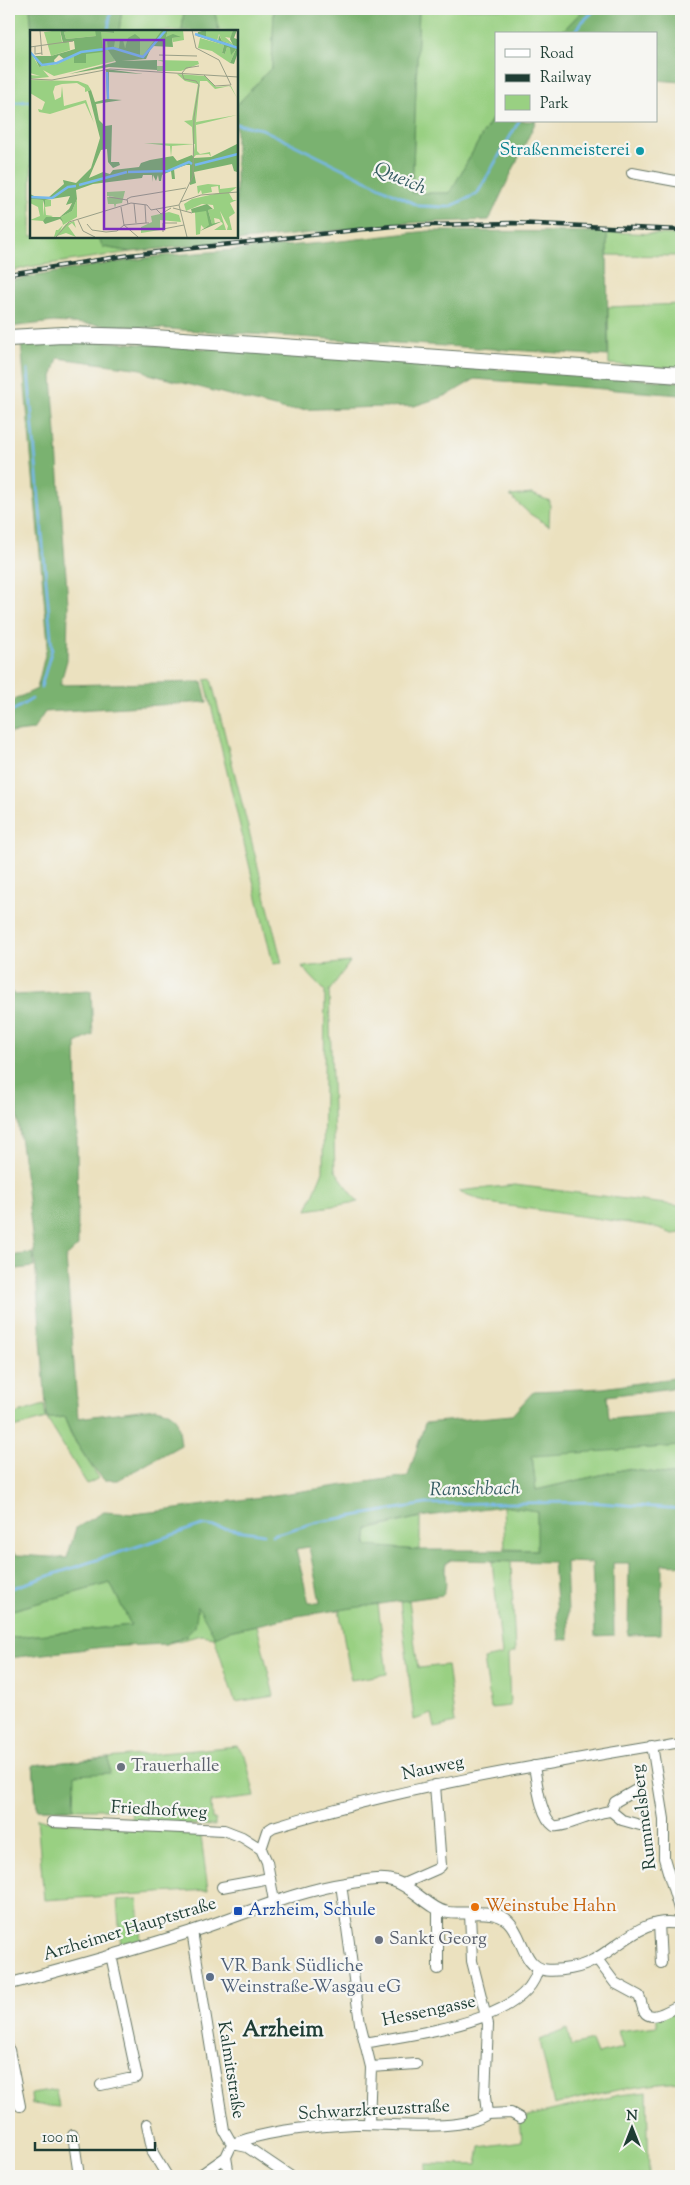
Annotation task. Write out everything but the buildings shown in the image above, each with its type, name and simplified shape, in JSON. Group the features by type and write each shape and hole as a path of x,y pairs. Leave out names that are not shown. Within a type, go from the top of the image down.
{"highway":[{"path":"9,338 63,335 140,337 681,375"}],"street":[{"path":"632,173 681,182"},
{"name":"Nauweg","path":"261,1849 265,1834 273,1827 348,1805 435,1785 681,1740"},
{"name":"Rummelsberg","path":"652,1745 664,1819 664,1858 681,1912"},
{"path":"534,1766 543,1810 548,1820 554,1826 598,1812 611,1811 622,1820 640,1825"},
{"path":"403,1884 441,1866 435,1785"},
{"path":"611,1811 615,1802 636,1790"},
{"name":"Friedhofweg","path":"52,1822 224,1830 242,1837 261,1849"},
{"path":"261,1849 267,1862 274,1901"},
{"path":"222,1887 270,1878"},
{"name":"Arzheimer Hauptstraße","path":"9,1984 192,1932 274,1901 341,1884 382,1880 403,1884 438,1909 446,1912 493,1914 507,1920 515,1930 530,1960 538,1968"},
{"path":"341,1884 365,2043 371,2067 369,2124"},
{"path":"438,1909 438,1969"},
{"path":"538,1968 553,1970 573,1967 597,1959 627,1936 659,1923 677,1923 681,1912"},
{"path":"470,1913 472,1961 487,2016 485,2096 487,2114"},
{"path":"659,1923 661,1963"},
{"name":"Kalmitstraße","path":"192,1932 224,2130 232,2144 247,2147 290,2176"},
{"path":"101,2085 137,2077 110,1955"},
{"path":"597,1959 615,1983 639,1996 644,2011 648,2014 660,2014 681,2005"},
{"name":"Hessengasse","path":"365,2043 487,2016 528,1989 536,1978 538,1968"},
{"path":"9,2050 20,2106"},
{"path":"371,2067 416,2064"},
{"name":"Schwarzkreuzstraße","path":"232,2144 257,2135 332,2126 463,2123 482,2118 487,2114 511,2113 520,2118"},
{"path":"147,2124 153,2153 167,2176"},
{"path":"73,2135 79,2176"},
{"path":"199,2176 226,2157 232,2144"},
{"path":"226,2157 228,2176"},
{"path":"681,2169 681,2176"}],"green space":[{"path":"9,9 30,9 32,30 30,30 30,238 99,238 103,247 131,252 28,267 9,272"},
{"path":"30,9 122,9 119,30 32,30"},
{"path":"122,9 184,9 182,30 119,30"},
{"path":"184,9 214,9 219,30 182,30"},
{"path":"214,9 274,9 272,67 238,104 238,30 219,30"},
{"path":"274,9 419,9 412,193 450,193 495,115 495,122 536,122 489,220 407,223 131,252 103,247 99,238 238,238 238,104 272,67"},
{"path":"419,9 584,9 562,32 495,32 495,115 450,193 412,193"},
{"path":"584,9 681,9 681,82 658,80 658,32 562,32"},
{"path":"428,231 607,232 608,356 54,322 9,327 9,281 78,268 160,256 323,243"},
{"path":"607,232 681,235 681,256 607,255"},
{"path":"681,304 681,369 609,364 608,307"},
{"path":"113,342 681,382 681,395 475,379 448,395 414,406 286,410 149,374 142,369 58,358 52,377 68,604 67,660 60,685 202,682 207,702 45,712 33,730 9,733 9,702 37,689 48,642 21,343"},
{"path":"532,494 550,501 549,526 530,514 510,496"},
{"path":"211,679 282,963 273,964 205,680"},
{"path":"350,962 329,991 335,1170 358,1202 307,1210 323,1171 325,991 302,967"},
{"path":"9,990 15,995 91,991 93,1035 76,1043 78,1246 66,1257 78,1418 155,1408 163,1410 176,1420 181,1445 118,1480 104,1480 98,1473 76,1443 64,1417 47,1419 35,1261 9,1055"},
{"path":"515,1185 681,1206 681,1233 673,1234 650,1226 488,1203 458,1191"},
{"path":"33,1253 34,1267 9,1270 9,1256"},
{"path":"681,1377 681,1387 607,1396 609,1419 681,1413 681,1446 532,1456 536,1490 626,1469 681,1476 681,1565 662,1564 661,1634 628,1635 629,1563 613,1563 614,1635 595,1636 592,1563 566,1562 569,1639 559,1640 553,1562 451,1560 446,1563 446,1587 443,1595 297,1616 229,1631 215,1637 198,1606 195,1627 187,1635 165,1644 104,1647 9,1658 9,1638 131,1625 110,1583 9,1611 9,1550 17,1555 67,1558 76,1528 104,1512 133,1514 169,1510 408,1476 425,1423 512,1415 534,1391 603,1388","holes":["503,1506 537,1511 537,1550 420,1550 366,1546 368,1529 420,1517","309,1547 320,1602 320,1603 309,1603 296,1549"]},
{"path":"44,1405 46,1419 9,1429 9,1416"},
{"path":"64,1417 72,1437 99,1478 87,1484 47,1419"},
{"path":"681,1446 681,1476 626,1469 536,1490 532,1455"},
{"path":"503,1506 537,1511 538,1550 505,1549"},
{"path":"420,1517 420,1550 366,1547 368,1530"},
{"path":"492,1561 511,1562 515,1652 508,1655 510,1706 491,1708 484,1659 502,1655"},
{"path":"110,1583 131,1625 9,1638 9,1611"},
{"path":"409,1600 418,1668 447,1665 455,1723 435,1728 432,1714 414,1720 400,1601"},
{"path":"378,1604 387,1674 351,1680 339,1609"},
{"path":"198,1605 215,1636 257,1625 274,1696 235,1702 214,1637 202,1635 165,1644 187,1635"},
{"path":"237,1746 245,1755 255,1797 211,1802 212,1819 215,1819 215,1826 132,1822 131,1809 37,1809 33,1765"},
{"path":"109,1758 110,1773 75,1775 74,1809 37,1809 33,1765"},
{"path":"37,1818 52,1822 200,1829 208,1890 44,1900"},
{"path":"138,1899 141,1942 121,1948 117,1900"},
{"path":"681,2011 681,2082 617,2090 554,2105 540,2040 567,2029 571,2046 592,2041 597,2054 623,2048 618,2031 657,2026 657,2017"},
{"path":"56,2090 59,2107 32,2104 31,2094"},
{"path":"647,2092 649,2176 424,2176 426,2164 477,2165 480,2147 522,2141 520,2118 619,2095"}],"waterway":[{"path":"108,30 111,9"},
{"name":"Queich","path":"575,32 582,22 596,9"},
{"name":"Queich","path":"9,103 30,101"},
{"name":"Queich","path":"238,124 262,129 419,206 449,207 477,194 518,122"},
{"path":"28,370 52,649 41,687"},
{"path":"9,713 32,699"},
{"name":"Ranschbach","path":"272,1535 318,1522 426,1504 587,1502 681,1509"},
{"name":"Ranschbach","path":"9,1589 202,1525 264,1534"}],"railway":[{"path":"9,274 130,255 392,226 512,223 681,230"}],"place":[{"name":"Straßenmeisterei","path":"640,151"},
{"name":"Trauerhalle","path":"121,1767"},
{"name":"Weinstube Hahn","path":"475,1907"},
{"name":"Arzheim, Schule","path":"238,1911"},
{"name":"Sankt Georg","path":"379,1940"},
{"name":"VR Bank Südliche Weinstraße-Wasgau eG","path":"210,1977"}],"district":[{"name":"Arzheim","path":"283,2031"}]}
